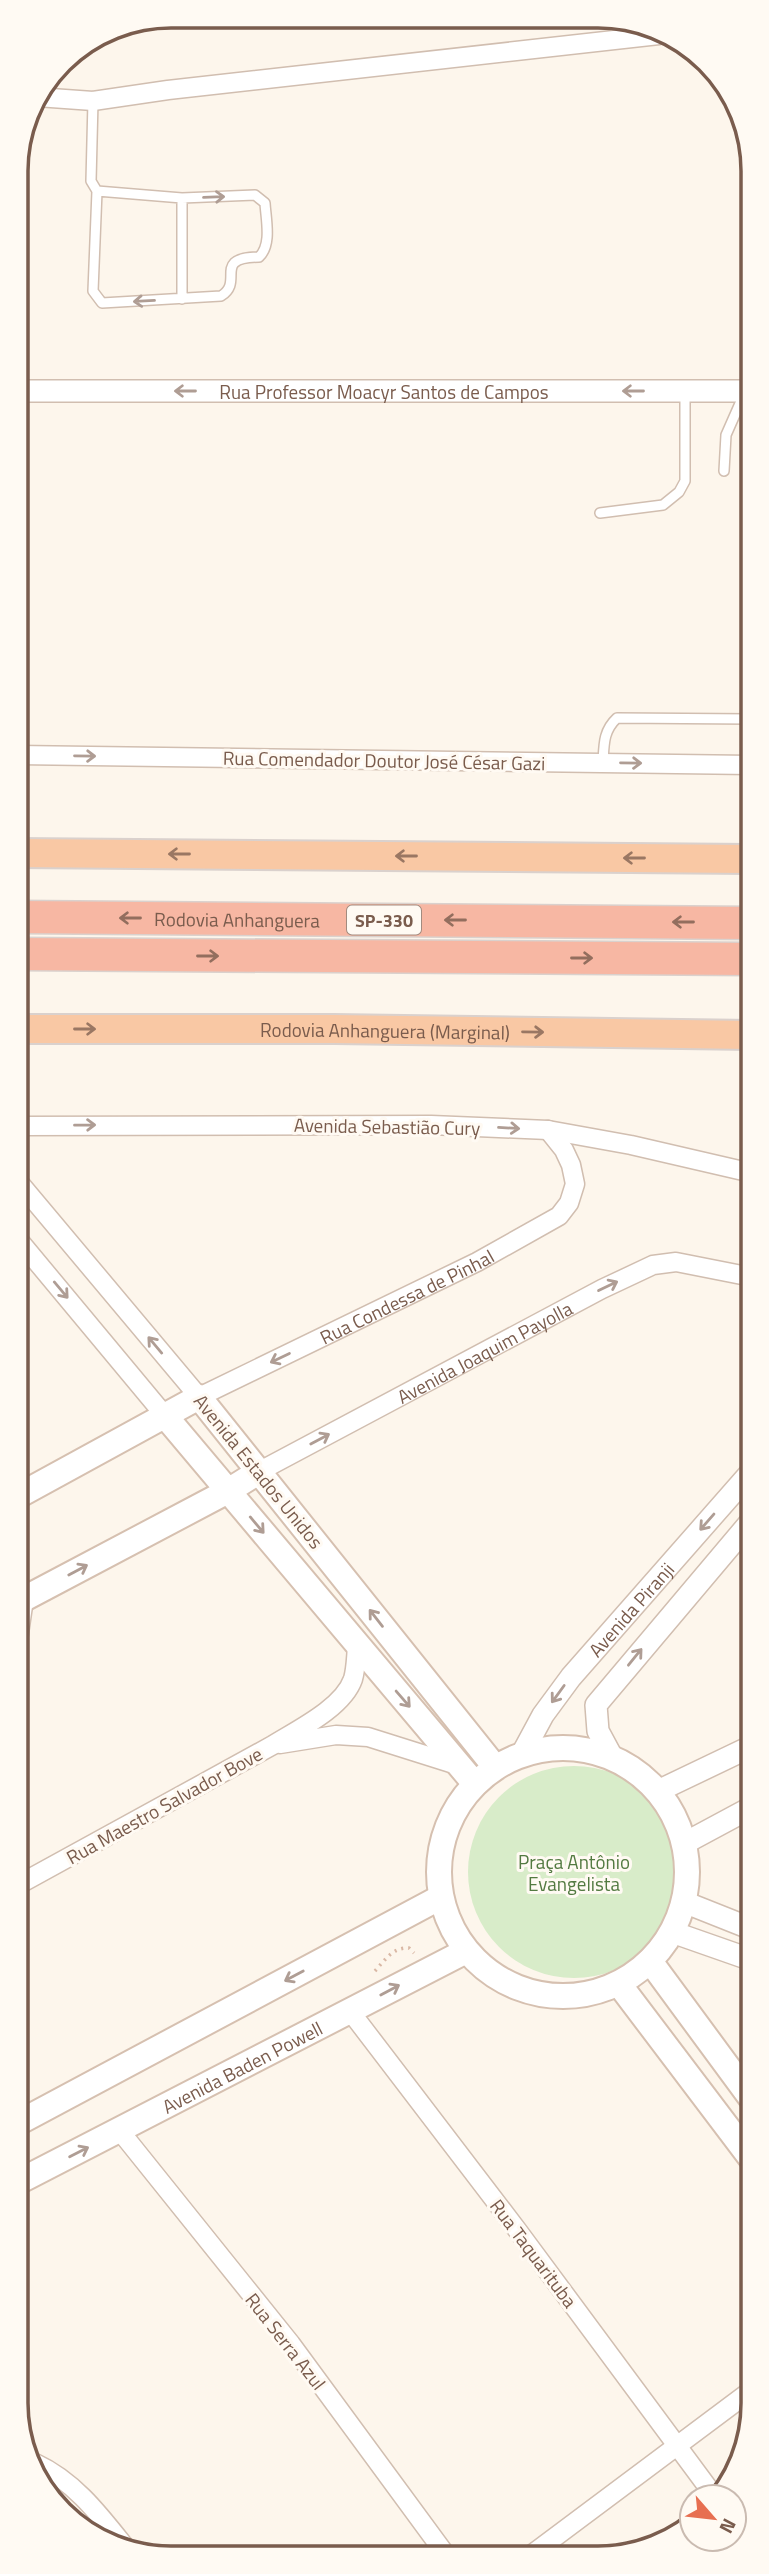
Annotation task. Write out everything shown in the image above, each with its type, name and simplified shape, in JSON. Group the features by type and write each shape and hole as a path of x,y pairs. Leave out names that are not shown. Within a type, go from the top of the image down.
{"highway":[{"path":"28,853 741,859"},
{"name":"Rodovia Anhanguera","path":"28,917 741,923"},
{"name":"Rodovia Anhanguera","path":"28,954 741,959"},
{"name":"Rodovia Anhanguera (Marginal)","path":"28,1029 334,1029 741,1035"}],"main road":[{"name":"Rua Condessa de Pinhal","path":"28,1491 200,1397"},
{"name":"Avenida Estados Unidos","path":"200,1397 495,1767"},
{"name":"Avenida Estados Unidos","path":"166,1417 357,1647 468,1775"},
{"name":"Avenida Joaquim Payolla","path":"28,1596 260,1471"},
{"path":"555,1747 584,1748 612,1757 637,1771 658,1791 674,1815 685,1843 687,1873 684,1902 672,1931 650,1961 619,1983 578,1996 536,1994 497,1979 466,1951 450,1925 441,1897 439,1857 468,1775 495,1767 522,1754 555,1747"},
{"path":"28,2118 441,1897"},
{"name":"Avenida Baden Powell","path":"28,2177 466,1951"},
{"path":"650,1961 741,2086"},
{"path":"619,1983 741,2145"}],"street":[{"path":"48,98 93,101 645,37"},
{"name":"Rua Professor Moacyr Santos de Campos","path":"28,391 741,391"},
{"name":"Rua Comendador Doutor José César Gazi","path":"28,755 741,765"},
{"name":"Avenida Sebastião Cury","path":"28,1126 417,1125 548,1130 741,1171"},
{"name":"Rua Condessa de Pinhal","path":"200,1397 477,1262 559,1216 569,1203 575,1184 568,1158 548,1130"},
{"name":"Avenida Estados Unidos","path":"28,1193 200,1397"},
{"name":"Avenida Estados Unidos","path":"28,1251 166,1417"},
{"name":"Avenida Joaquim Payolla","path":"260,1471 602,1289 653,1265 677,1262 741,1275"},
{"name":"Avenida Piranji","path":"522,1754 543,1715 571,1677 741,1484"},
{"name":"Avenida Piranji","path":"612,1757 598,1731 596,1705 741,1533"},
{"name":"Rua Maestro Salvador Bove","path":"28,1880 309,1723 345,1693 353,1679 357,1647"},
{"name":"Rua Maestro Salvador Bove","path":"273,1745 335,1735 368,1737 468,1775"},
{"path":"658,1791 741,1751"},
{"path":"685,1843 741,1813"},
{"path":"684,1902 741,1925"},
{"path":"672,1931 741,1955"},
{"name":"Rua Taquarituba","path":"350,2011 705,2483"},
{"name":"Rua Serra Azul","path":"120,2131 291,2344 439,2546"},
{"path":"543,2546 741,2398"},
{"path":"44,2467 71,2486 96,2510 116,2535"}],"lane":[{"path":"93,101 91,181 97,191 93,291 102,303 221,296 226,293 236,261 240,258 259,257 265,252 265,203 255,195 181,198 97,191"},
{"path":"181,198 182,299"},
{"path":"600,513 663,505 679,492 685,481 685,390"},
{"path":"724,471 726,436 741,405"},
{"path":"603,763 605,735 609,725 617,718 741,719"}],"green space":[{"name":"Praça Antônio Evangelista","path":"574,1766 595,1768 614,1774 649,1797 672,1832 678,1851 678,1893 672,1912 649,1947 614,1970 595,1976 574,1978 553,1976 534,1970 499,1947 476,1912 470,1893 468,1872 470,1851 476,1832 499,1797 534,1774 553,1768"}]}
